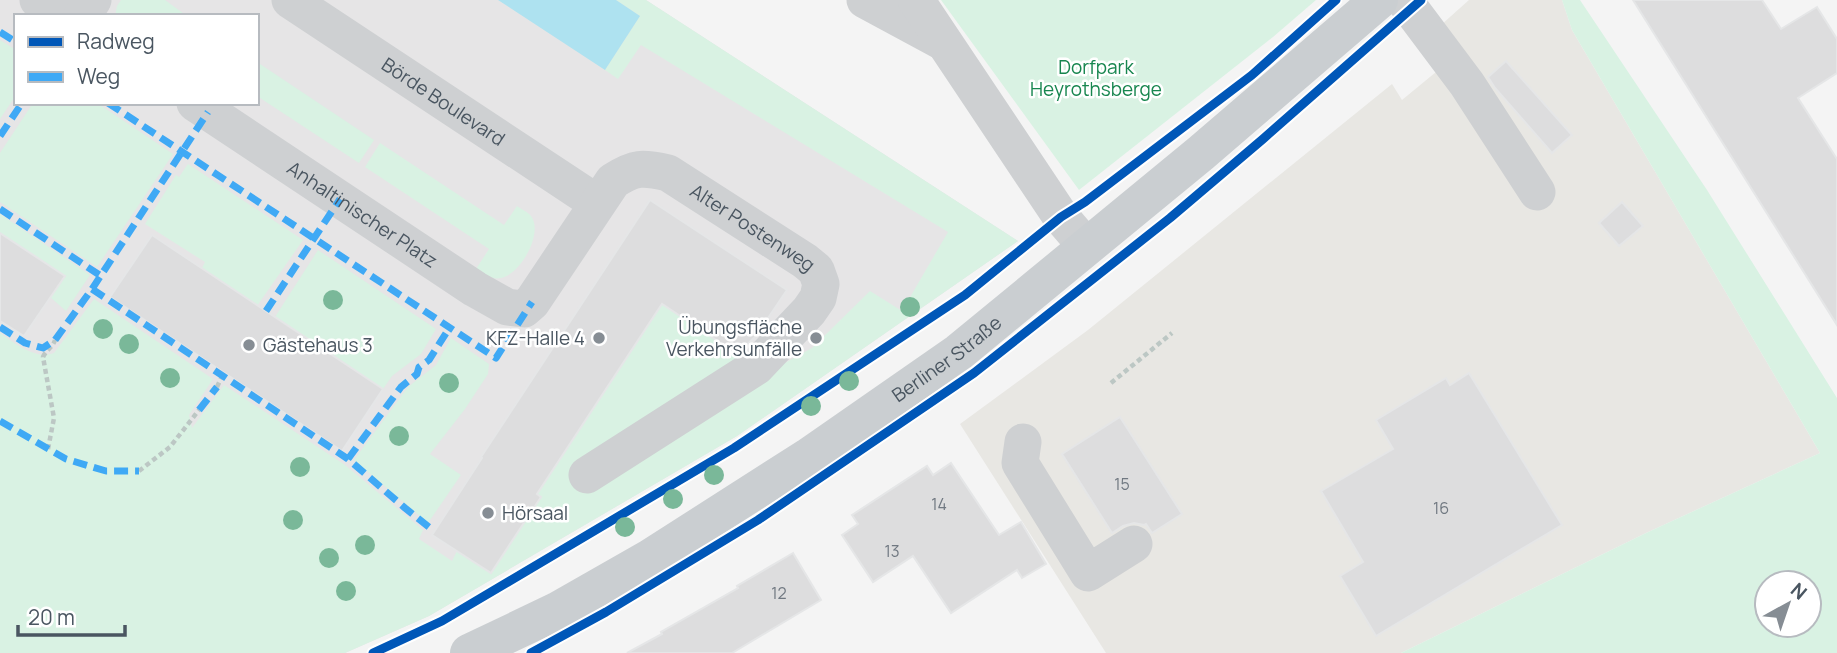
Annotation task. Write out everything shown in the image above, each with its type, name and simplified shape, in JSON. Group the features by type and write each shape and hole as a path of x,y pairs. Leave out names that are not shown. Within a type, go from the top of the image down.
{"main road":[{"name":"Berliner Straße","path":"469,653 557,611 660,551 808,457 958,352 1201,153 1380,0"}],"lane":[{"path":"38,0 59,14"},
{"name":"Börde Boulevard","path":"290,0 597,203"},
{"path":"865,0 945,43"},
{"path":"916,0 1061,217 1086,246"},
{"path":"1404,0 1467,84 1537,192"},
{"name":"Anhaltinischer Platz","path":"198,105 475,289 507,307 524,309 532,302 597,203"},
{"name":"Alter Postenweg","path":"587,475 756,368 809,311 818,299 821,284 816,270 805,261 668,173 649,168 629,170 612,181 597,203"},
{"path":"1023,442 1020,463 1088,573 1134,544"}],"path":[{"path":"1111,383 1172,333"},
{"path":"48,449 54,418 43,357 55,340"},
{"path":"217,387 222,376"},
{"path":"139,471 170,447 200,410"}],"shaded area":[{"path":"0,0 646,0 1018,241 737,436 429,616 345,653 0,653"},
{"path":"1469,0 1562,0 1572,30 1820,453 1646,533 1401,653 1106,653 960,424 1088,330 1392,84 1402,100 1436,72 1441,25"}],"green space":[{"path":"121,0 165,0 184,14 115,14"},
{"path":"616,0 646,0 1018,241 737,436 429,616 345,653 0,653 0,333 33,353 54,353 94,299 213,379 189,415 192,428 224,385 345,465 423,530 419,539 452,561 457,551 491,573 541,497 537,494 669,293 684,319 742,358 761,376 812,348 870,291 902,311 948,232 641,45 618,79 605,70 640,16"},
{"name":"Dorfpark Heyrothsberge","path":"941,0 1316,0 1079,190"},
{"path":"1562,0 1580,0 1707,190 1837,398 1837,653 1401,653 1646,533 1820,453 1572,30"},
{"path":"0,40 14,49 14,98 0,119"},
{"path":"259,63 374,140 359,163 259,97"},
{"path":"32,105 100,105 173,154 97,267 0,202 0,153"},
{"path":"380,143 504,225 517,206 530,215 534,223 532,242 516,269 498,278 476,269 489,249 365,167"},
{"path":"188,164 303,240 257,306 202,268 205,262 145,224 176,175 179,177"},
{"path":"0,214 90,275 66,311 50,297 64,275 0,233"},
{"path":"318,250 436,329 421,354 392,376 383,389 275,317"},
{"path":"451,338 489,364 488,374 430,454 461,475 428,523 354,460 408,387 436,365"}],"water":[{"path":"498,0 616,0 640,16 605,70"}],"building":[{"path":"1633,0 1762,0 1781,29 1817,7 1837,39 1837,73 1798,98 1837,159 1837,325"},
{"path":"1506,61 1572,135 1552,153 1488,77"},
{"name":"KFZ-Halle 4","path":"650,200 787,290 756,336 737,354 662,304 537,494 541,497 491,573 432,535"},
{"path":"1622,202 1643,226 1619,246 1599,223"},
{"path":"0,233 65,276 24,336 0,321"},
{"name":"Gästehaus 3","path":"152,235 383,389 342,451 110,297"},
{"path":"1469,373 1562,525 1376,636 1340,576 1363,562 1321,491 1393,449 1376,420 1446,378 1450,385"},
{"path":"1120,417 1182,514 1152,533 1146,524 1134,523 1112,533 1062,454"},
{"path":"951,463 999,535 1021,522 1046,564 1022,578 1017,570 951,613 913,556 873,582 842,535 858,524 852,515 927,466 933,475"},
{"path":"793,553 821,600 732,653 627,653 662,634 661,632"}],"marked path":[{"path":"0,32 14,41"},
{"path":"0,136 21,105"},
{"path":"111,105 496,358 532,302"},
{"path":"0,327 25,343 43,348 55,340 92,289 208,112"},
{"path":"266,311 340,199"},
{"path":"0,209 101,276"},
{"path":"92,289 348,459 435,530"},
{"path":"348,459 401,387 429,360 450,327"},
{"path":"199,410 217,387"},
{"path":"0,421 66,459 106,471 139,471"}],"cycle path":[{"path":"373,653 442,621 734,448 965,295 1061,217 1085,202 1252,75 1336,0"},
{"path":"531,653 606,612 758,520 974,373 1170,218 1421,0"}],"place":[{"name":"KFZ-Halle 4","path":"599,338"},
{"name":"Übungsfläche Verkehrsunfälle","path":"816,338"},
{"name":"Gästehaus 3","path":"249,345"},
{"name":"Hörsaal","path":"488,513"}]}
